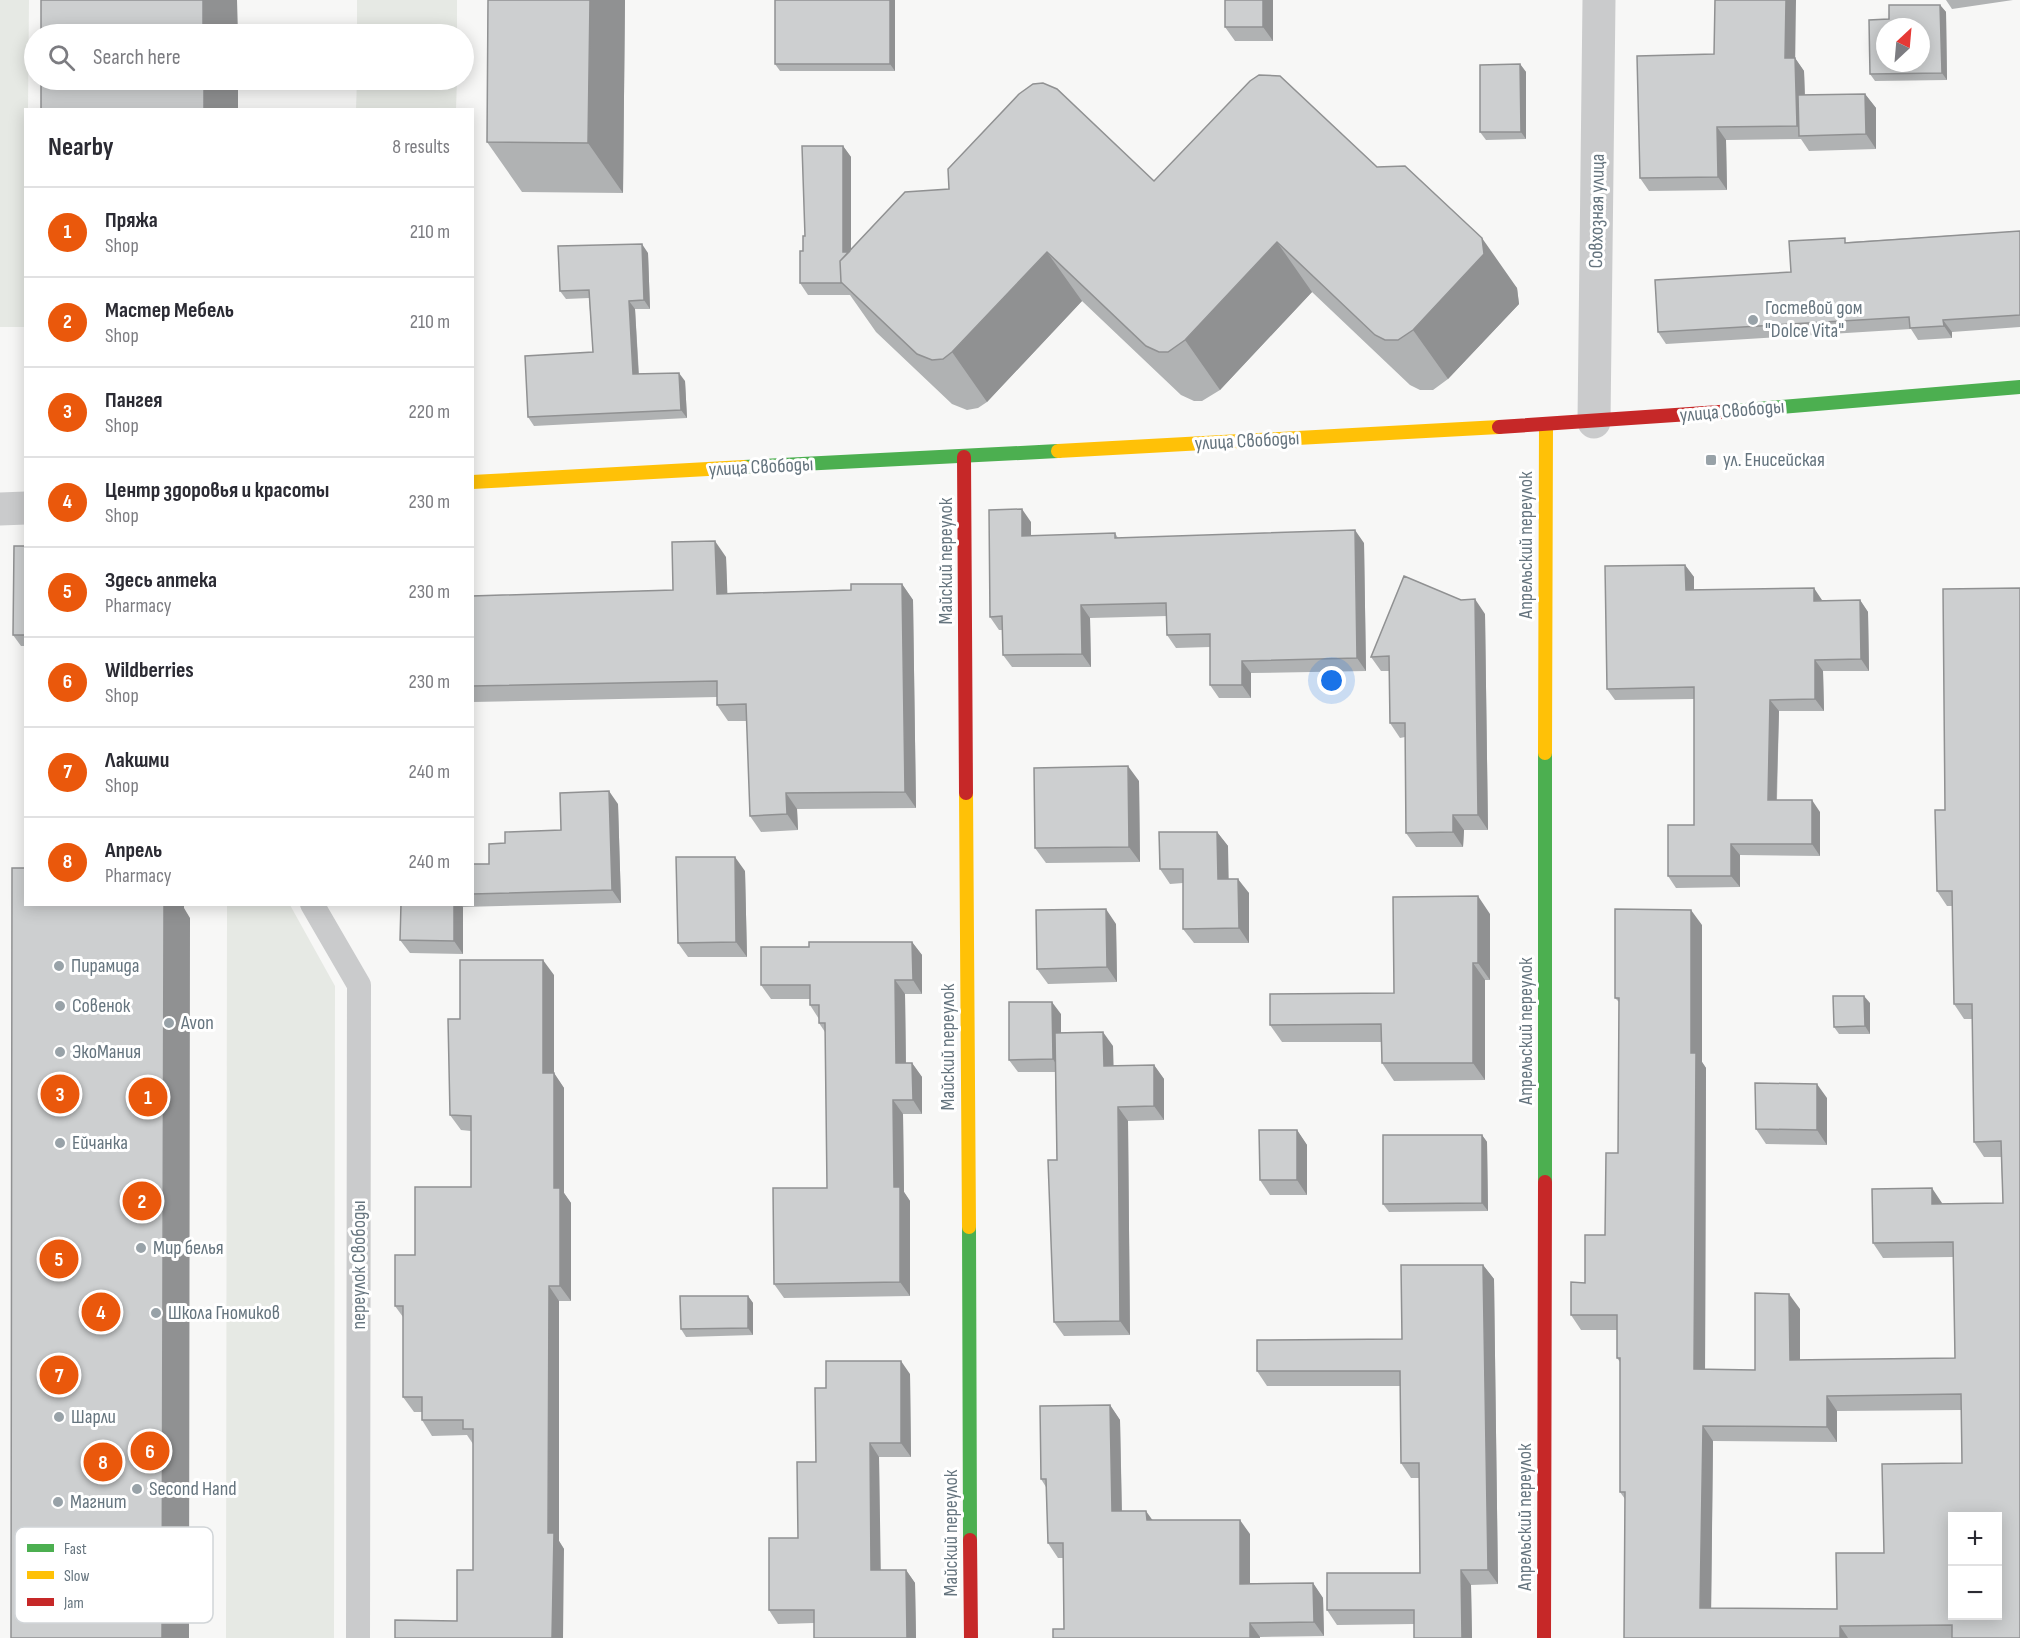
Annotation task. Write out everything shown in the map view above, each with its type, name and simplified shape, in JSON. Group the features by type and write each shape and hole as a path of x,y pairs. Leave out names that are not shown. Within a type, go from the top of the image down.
{"street":[{"name":"Совхозная улица","path":"1594,422 1599,0"},
{"name":"улица Свободы","path":"474,482 1546,425 2020,387"},
{"name":"Апрельский переулок","path":"1545,1638 1546,425"},
{"name":"Майский переулок","path":"964,457 971,1638"},
{"path":"0,509 24,508"}],"lane":[{"name":"переулок Свободы","path":"313,906 359,985 358,1638"}],"shaded area":[{"path":"0,0 29,0 29,24 24,24 24,90 28,90 28,108 24,108 24,327 0,327"},
{"path":"357,0 457,0 457,24 357,24"},
{"path":"357,90 457,90 456,108 356,108"},
{"path":"227,906 291,906 335,986 334,1638 226,1638"}],"building":[{"path":"41,0 203,0 203,24 41,24"},
{"path":"488,0 590,0 588,143 487,142"},
{"path":"775,0 890,0 890,64 775,64"},
{"path":"1225,0 1263,0 1263,27 1225,27"},
{"path":"1715,0 1786,0 1785,58 1795,58 1797,126 1717,127 1718,177 1640,178 1637,56 1714,54"},
{"path":"1889,5 1940,5 1942,73 1870,74 1869,20 1876,20 1876,72 1930,72 1930,18 1889,18"},
{"path":"1520,64 1521,132 1480,132 1480,65"},
{"path":"1259,75 1280,76 1377,167 1405,166 1482,238 1484,254 1413,330 1398,340 1385,340 1375,335 1277,242 1185,340 1168,352 1159,352 1146,346 1047,252 943,359 932,360 917,354 841,282 840,261 905,192 949,189 948,169 1019,94 1033,84 1043,83 1057,89 1154,181 1250,81"},
{"path":"41,90 204,90 204,108 41,108"},
{"path":"1865,94 1866,134 1799,136 1798,95"},
{"path":"802,146 843,146 843,252 849,252 840,261 842,283 800,283 800,251 803,251 803,236 805,236"},
{"path":"2020,231 2020,315 1943,320 1944,326 1910,328 1909,317 1658,332 1655,280 1791,272 1789,241 1845,238 1845,243"},
{"path":"642,244 644,300 629,301 633,374 679,373 681,410 528,417 525,356 593,352 589,290 560,291 558,246"},
{"path":"1022,509 1022,536 1115,533 1115,538 1355,530 1357,658 1242,661 1242,685 1210,685 1210,634 1167,635 1166,603 1081,605 1082,654 1003,655 1002,616 990,617 989,510"},
{"path":"715,541 717,594 851,590 851,584 902,584 905,792 786,793 787,814 750,816 746,704 717,705 717,681 474,686 474,596 673,590 672,542"},
{"path":"14,546 24,546 24,635 13,635"},
{"path":"1685,565 1686,590 1814,588 1814,601 1860,600 1861,659 1815,660 1815,699 1770,700 1768,800 1812,800 1812,844 1731,844 1731,876 1668,876 1668,825 1694,825 1694,687 1607,689 1605,566"},
{"path":"1404,576 1461,600 1475,599 1478,815 1453,815 1453,832 1406,833 1405,723 1390,723 1389,656 1371,657"},
{"path":"2020,588 2020,1638 1952,1638 1952,1625 1840,1626 1840,1638 1624,1638 1625,1492 1620,1492 1620,1358 1617,1358 1617,1315 1571,1315 1571,1282 1585,1283 1585,1235 1605,1235 1606,1153 1618,1153 1619,998 1615,998 1615,909 1691,910 1691,1053 1696,1053 1694,1369 1755,1370 1755,1293 1789,1294 1790,1360 1955,1358 1953,1242 1873,1243 1872,1189 1932,1188 1932,1204 2003,1203 2001,1141 1974,1142 1972,1004 1954,1004 1952,891 1937,891 1935,810 1945,810 1943,589","holes":["1961,1394 1962,1463 1882,1464 1884,1553 1836,1553 1837,1609 1700,1608 1703,1426 1827,1427 1827,1396"]},
{"path":"1128,766 1129,847 1035,848 1034,768"},
{"path":"609,791 612,890 474,894 474,864 489,864 489,844 505,843 505,832 561,830 560,793"},
{"path":"1159,832 1217,832 1218,879 1238,879 1239,928 1183,929 1183,869 1160,869"},
{"path":"676,857 735,857 736,942 678,943"},
{"path":"12,868 24,868 24,906 164,906 162,1527 15,1527 15,1623 162,1623 162,1638 11,1638"},
{"path":"1478,896 1478,963 1473,963 1473,1063 1382,1063 1381,1024 1270,1025 1270,994 1394,993 1393,897"},
{"path":"401,906 454,906 454,941 400,940"},
{"path":"1106,909 1107,967 1037,969 1036,910"},
{"path":"809,942 912,942 913,980 895,980 896,1063 912,1063 913,1100 893,1100 894,1187 900,1187 900,1282 774,1284 773,1188 827,1188 825,1023 819,1023 819,1005 810,1005 810,985 761,985 761,947 809,947"},
{"path":"460,960 543,960 543,1073 554,1073 554,1188 560,1188 560,1286 549,1286 548,1533 554,1533 552,1638 395,1638 395,1620 457,1621 457,1570 473,1570 473,1429 463,1429 463,1420 422,1420 422,1397 403,1397 403,1306 395,1306 395,1255 415,1255 415,1187 471,1187 471,1116 450,1115 448,1019 460,1019"},
{"path":"1833,996 1864,996 1865,1026 1834,1027"},
{"path":"1009,1002 1052,1002 1053,1059 1009,1060"},
{"path":"1103,1032 1104,1066 1154,1065 1154,1106 1118,1107 1120,1321 1054,1322 1048,1160 1057,1160 1055,1033"},
{"path":"1755,1083 1817,1084 1817,1130 1756,1129"},
{"path":"1259,1130 1297,1130 1297,1180 1260,1180"},
{"path":"1383,1135 1482,1135 1482,1203 1383,1204"},
{"path":"1401,1265 1483,1265 1488,1570 1461,1570 1462,1638 1414,1638 1414,1610 1327,1610 1327,1573 1420,1573 1419,1463 1401,1463 1400,1371 1257,1371 1257,1340 1402,1339"},
{"path":"680,1296 748,1296 748,1328 681,1329"},
{"path":"826,1361 901,1361 901,1443 870,1443 871,1570 906,1570 907,1638 814,1638 814,1610 769,1610 769,1538 798,1538 797,1462 816,1462 815,1388 826,1388"},
{"path":"1110,1405 1112,1511 1146,1511 1147,1520 1240,1520 1240,1584 1313,1583 1314,1622 1250,1623 1250,1638 1053,1638 1053,1629 1064,1629 1063,1543 1048,1543 1046,1479 1041,1479 1040,1406"}],"traffic: fast":[{"path":"1734,411 2020,387"},
{"path":"744,467 1058,451"},
{"path":"1545,753 1545,1182"},
{"path":"969,1227 970,1540"}],"traffic: slow":[{"path":"1545,753 1546,425"},
{"path":"1058,451 1499,427"},
{"path":"474,482 744,467"},
{"path":"966,793 969,1227"}],"traffic: jam":[{"path":"1499,427 1734,411"},
{"path":"964,457 966,793"},
{"path":"1544,1638 1545,1182"},
{"path":"970,1540 971,1638"}],"place":[{"name":"Гостевой дом \"Dolce Vita\"","path":"1753,320"},
{"name":"ул. Енисейская","path":"1711,460"},
{"name":"Пирамида","path":"59,966"},
{"name":"Совенок","path":"60,1006"},
{"name":"Avon","path":"169,1023"},
{"name":"ЭкоМания","path":"60,1052"},
{"name":"Пангея","path":"60,1094"},
{"name":"Пряжа","path":"148,1097"},
{"name":"Ейчанка","path":"60,1143"},
{"name":"Мастер Мебель","path":"142,1201"},
{"name":"Мир белья","path":"141,1248"},
{"name":"Здесь аптека","path":"59,1259"},
{"name":"Центр здоровья и красоты","path":"101,1312"},
{"name":"Школа Гномиков","path":"156,1313"},
{"name":"Лакшми","path":"59,1375"},
{"name":"Шарли","path":"59,1417"},
{"name":"Wildberries","path":"150,1451"},
{"name":"Апрель","path":"103,1462"},
{"name":"Second Hand","path":"137,1489"},
{"name":"Магнит","path":"58,1502"}]}
